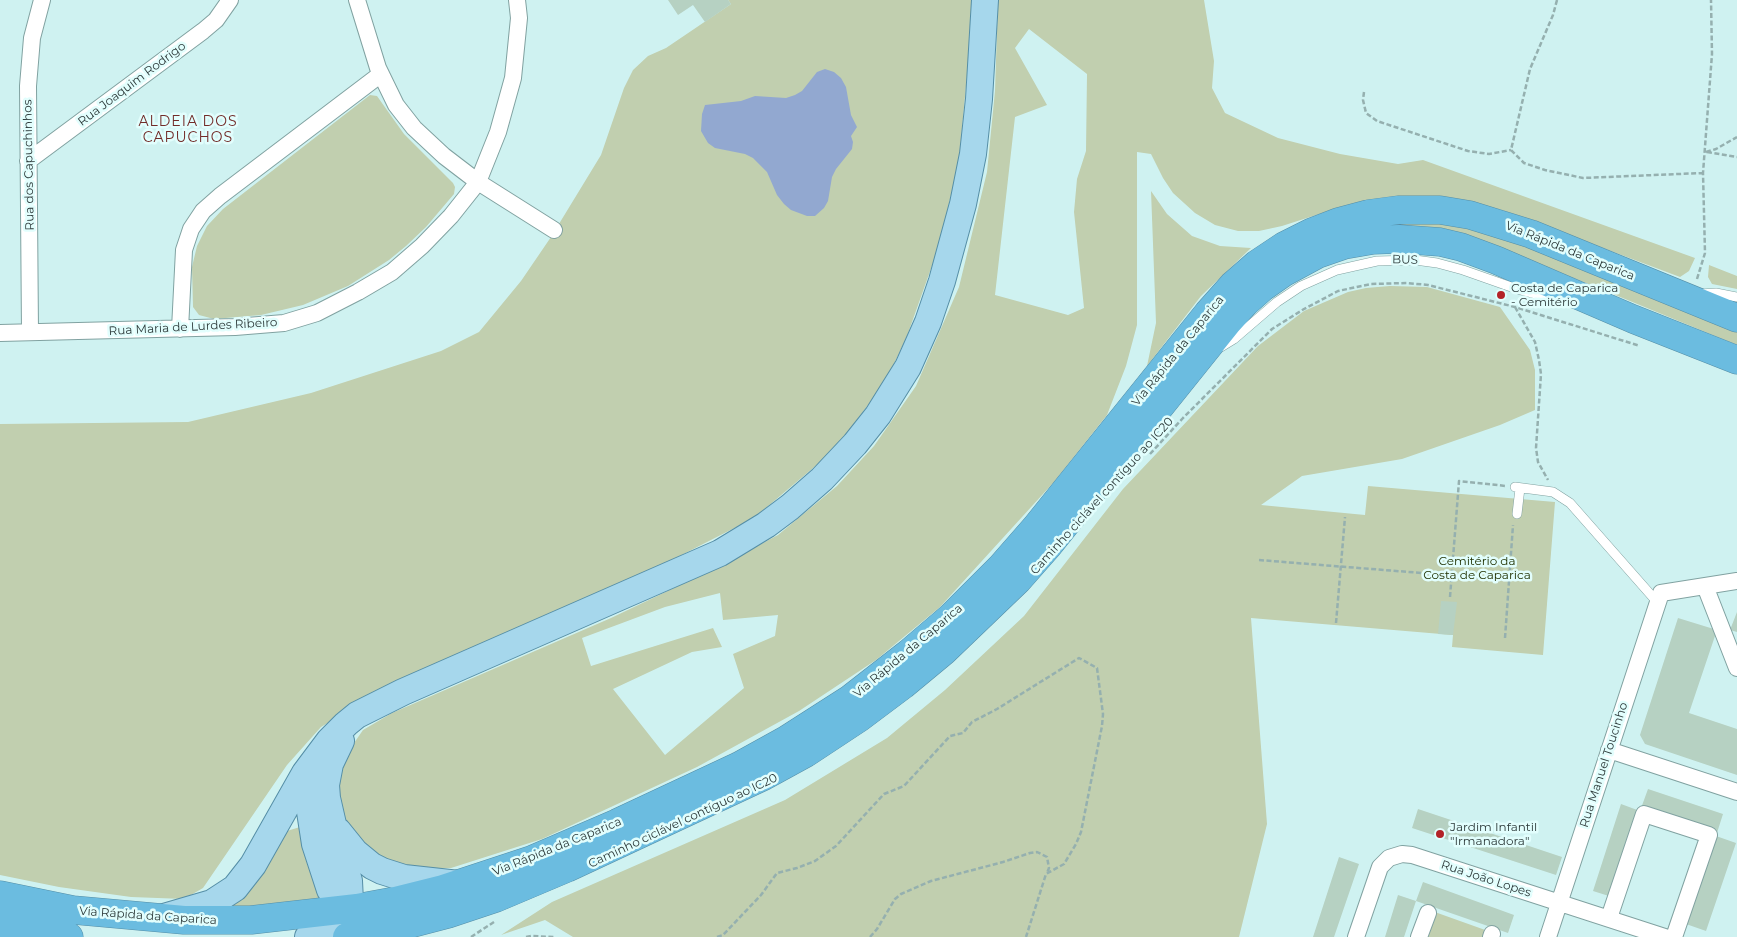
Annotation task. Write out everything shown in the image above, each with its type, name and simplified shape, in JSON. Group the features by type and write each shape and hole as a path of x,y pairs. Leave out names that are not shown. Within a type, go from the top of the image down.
{"highway":[{"name":"Via Rápida da Caparica","path":"0,895 73,910 159,919 207,921 250,920 348,899 395,901 459,884 545,854 708,781 818,721 864,689 938,629 995,573 1040,521 1221,297 1244,274 1284,246 1338,222 1368,214 1425,209 1455,212 1484,218 1532,234 1737,318"},
{"name":"Via Rápida da Caparica","path":"347,937 413,924 496,898 567,868 724,796 792,761 859,718 944,651 1012,587 1048,546 1240,308 1274,279 1318,254 1344,245 1373,240 1423,240 1461,247 1532,274 1737,360"},
{"path":"0,923 69,937"}],"main road":[{"path":"159,919 212,902 228,894 246,874 305,773 336,734 357,715 726,550 766,525 790,507 822,479 855,444 883,407 908,367 928,322 942,281 961,211 973,154 979,99 985,0"},
{"path":"1532,234 1692,294 1737,308"},
{"path":"383,702 359,719 338,746 327,773 320,815 325,878 330,890 348,899 358,922 374,927 394,927 413,924"},
{"path":"336,734 323,752 314,772 310,793 320,815 355,852 372,866 404,878 459,884"},
{"path":"266,841 279,827 320,815"},
{"path":"308,937 333,924 348,899"}],"street":[{"name":"Rua dos Capuchinhos","path":"30,332 28,86 32,38 42,0"},
{"name":"Rua Joaquim Rodrigo","path":"28,161 203,32 216,20 230,0"},
{"path":"357,0 381,74 396,105 414,128 444,156 478,182 554,230"},
{"name":"Rua Maria de Lurdes Ribeiro","path":"0,333 235,327 284,322 317,313 392,272 446,222 478,182 498,132 513,78 519,18 516,0"},
{"path":"180,329 184,250 191,229 203,211 220,196 381,74"},
{"path":"1659,598 1705,586 1737,581"},
{"path":"1705,586 1737,668"},
{"name":"Rua Manuel Toucinho","path":"1548,937 1659,598"},
{"path":"1609,750 1737,792"},
{"path":"1609,918 1644,814 1709,835 1674,937"},
{"name":"Rua João Lopes","path":"1356,937 1380,867 1389,858 1398,855 1412,855 1665,937"},
{"path":"1420,937 1428,913"}],"lane":[{"name":"BUS","path":"1198,361 1234,339 1270,308 1301,286 1337,270 1377,260 1437,262 1517,289 1566,302"},
{"path":"1692,294 1716,293 1737,297"},
{"path":"1576,304 1634,318"},
{"path":"1517,514 1517,487 1553,492 1570,504 1659,598"}],"path":[{"path":"1511,150 1530,69 1553,15 1557,0"},
{"path":"1692,294 1705,253 1703,173 1712,54 1711,0"},
{"path":"1364,92 1363,100 1366,113 1377,122 1468,151 1489,154 1511,150"},
{"path":"1706,152 1716,149 1737,136"},
{"path":"1511,150 1524,163 1545,170 1583,178 1703,173"},
{"path":"1706,152 1737,157"},
{"name":"Caminho ciclável contíguo ao IC20","path":"1145,460 1183,418 1272,329 1338,291 1371,284 1407,283 1428,285 1515,307 1642,346"},
{"path":"1515,307 1535,342 1539,360 1541,374 1536,448 1538,462 1549,483 1561,497"},
{"path":"1450,598 1459,481 1517,487"},
{"path":"1336,623 1345,517"},
{"path":"1505,638 1514,524"},
{"path":"1259,560 1509,580"},
{"path":"716,937 723,935 761,895 777,872 797,868 815,860 836,846 884,794 904,786 950,736 963,732 972,722 997,709 1079,658 1097,668 1103,714 1102,726 1081,832 1064,864 1046,874"},
{"path":"870,937 895,898 901,894 931,882 981,869 1030,852 1037,852 1047,857 1049,868 1026,937"},
{"path":"526,937 554,937"}],"green space":[{"path":"728,0 974,0 959,161 939,246 907,336 886,381 847,433 819,463 754,518 660,566 359,704 321,727 287,765 203,888 184,899 131,897 59,887 0,875 0,424 188,422 311,393 441,351 479,332 521,281 551,237 601,155 624,88 633,70 648,56 666,48 731,4"},
{"path":"998,0 1204,0 1214,61 1212,88 1225,113 1278,138 1340,154 1398,164 1423,160 1695,258 1689,271 1680,277 1502,210 1432,196 1387,197 1341,207 1282,226 1259,231 1238,231 1215,225 1195,213 1173,193 1151,154 1137,152 1137,325 1126,366 1107,415 1053,483 940,607 876,660 799,711 697,767 542,839 451,868 419,869 381,861 340,816 333,788 341,762 363,730 392,713 611,618 716,568 778,535 837,486 874,446 916,386 959,287 987,172 995,91","holes":["1029,29 1087,74 1086,151 1077,179 1074,212 1084,308 1068,315 995,295 1015,117 1047,105 1015,48","720,593 723,620 778,615 775,636 733,654 744,688 665,755 613,689 692,652 722,647 713,628 591,666 582,638 665,607"]},
{"path":"370,95 377,96 404,134 453,183 455,187 454,194 426,227 406,246 389,260 348,286 303,305 261,315 214,319 199,315 193,307 192,267 197,246 207,226 223,209"},
{"path":"1151,191 1167,214 1192,236 1220,246 1251,248 1201,296 1147,366 1156,323"},
{"path":"1385,221 1467,224 1737,327 1737,345 1480,241 1452,233 1251,281"},
{"path":"1709,265 1737,276 1737,289 1712,284 1708,277"},
{"name":"Cemitério da Costa de Caparica","path":"1390,286 1427,287 1500,307 1530,350 1535,370 1535,410 1500,425 1402,459 1302,476 1261,505 1365,515 1368,486 1555,502 1543,655 1452,647 1453,635 1251,618 1267,824 1239,937 573,937 545,920 501,935 552,902 785,800 887,738 945,690 1024,616 1123,489 1258,346 1304,311 1348,292"},
{"path":"300,827 322,899 219,909 287,831"},
{"path":"1432,911 1488,931 1486,937 1424,937"}],"water":[{"path":"825,69 834,72 841,78 846,87 851,115 857,127 851,136 853,142 852,149 832,177 828,201 824,208 815,216 807,216 791,210 784,204 777,195 767,172 753,158 745,154 715,148 708,143 701,131 702,114 705,105 741,101 755,96 786,98 795,95 802,91 817,72"}],"building":[{"path":"668,0 728,0 731,4 705,22 693,5 678,15"},
{"path":"1441,601 1457,602 1453,635 1438,634"},
{"path":"1737,612 1737,632 1730,630"},
{"path":"1678,618 1717,630 1689,713 1737,729 1737,775 1645,744 1640,735"},
{"path":"1648,789 1723,814 1716,836 1640,811"},
{"path":"1621,804 1640,811 1612,897 1593,891"},
{"path":"1418,809 1562,857 1556,875 1412,828"},
{"path":"1716,836 1736,843 1706,931 1686,924"},
{"path":"1339,857 1359,864 1334,937 1313,937"},
{"path":"1423,882 1514,915 1508,933 1416,901"},
{"path":"1398,895 1416,901 1404,937 1385,937"}],"place":[{"name":"Costa de Caparica - Cemitério","path":"1501,295"},
{"name":"Jardim Infantil \"Irmanadora\"","path":"1440,834"}],"district":[{"name":"ALDEIA DOS CAPUCHOS","path":"188,130"}]}
